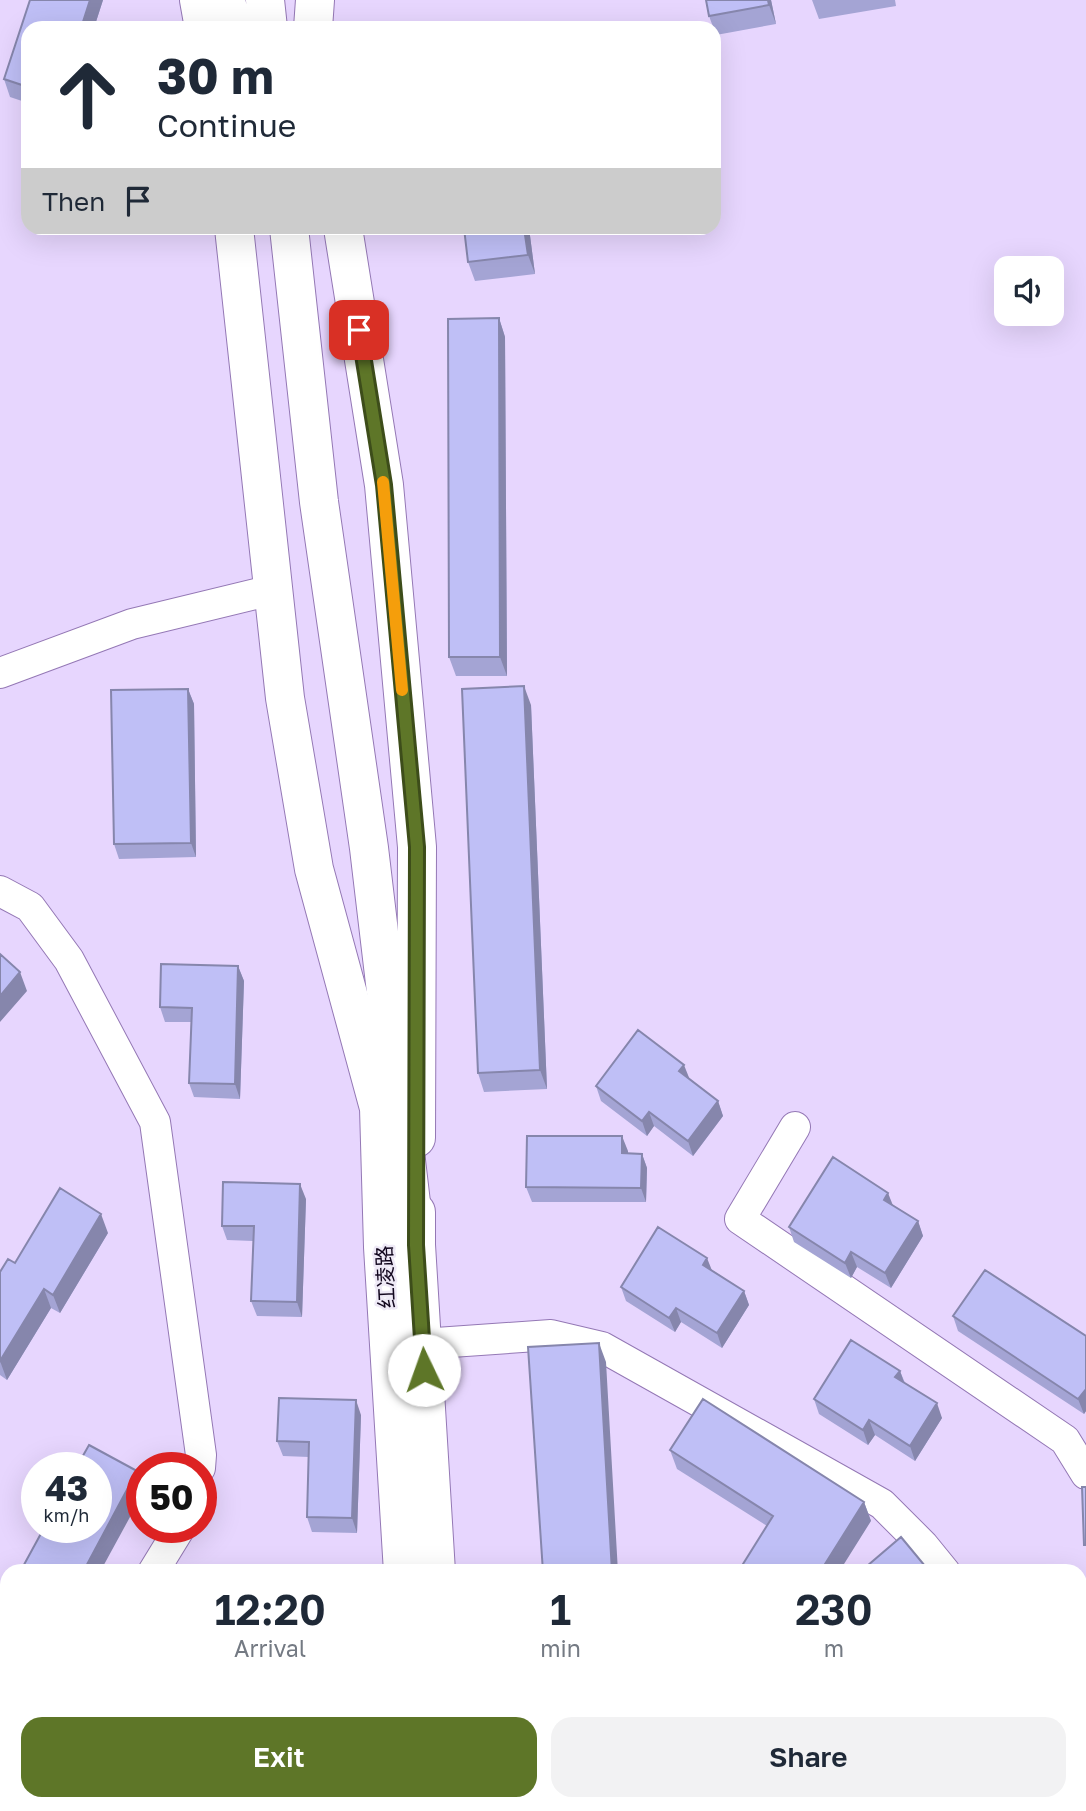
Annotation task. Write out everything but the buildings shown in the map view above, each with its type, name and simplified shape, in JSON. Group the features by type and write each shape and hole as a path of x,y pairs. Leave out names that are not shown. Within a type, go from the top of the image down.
{"main road":[{"path":"199,0 203,21"},
{"path":"226,0 230,21"},
{"path":"265,0 267,21"},
{"path":"300,0 308,21"},
{"path":"312,21 316,0"},
{"path":"235,235 285,698 314,869 379,1108"},
{"path":"290,235 319,502 369,848 416,1245"},
{"path":"310,235 319,502"},
{"path":"344,235 384,485 417,847 416,1245"},
{"path":"369,848 379,1108"},
{"name":"红凌路","path":"379,1108 383,1247 403,1564"},
{"name":"红凌路","path":"416,1245 436,1564"}],"street":[{"path":"0,673 132,624 272,590"},
{"path":"3,896 30,907 69,960 155,1122 201,1452"},
{"path":"795,1127 740,1219 1065,1440 1086,1474"},
{"path":"422,1344 551,1335 602,1347 881,1504 939,1564"},
{"path":"158,1564 171,1543"}],"slow traffic":[{"path":"383,482 402,690"}],"route":[{"path":"359,330 384,485 417,847 416,1245 424,1370"}]}
